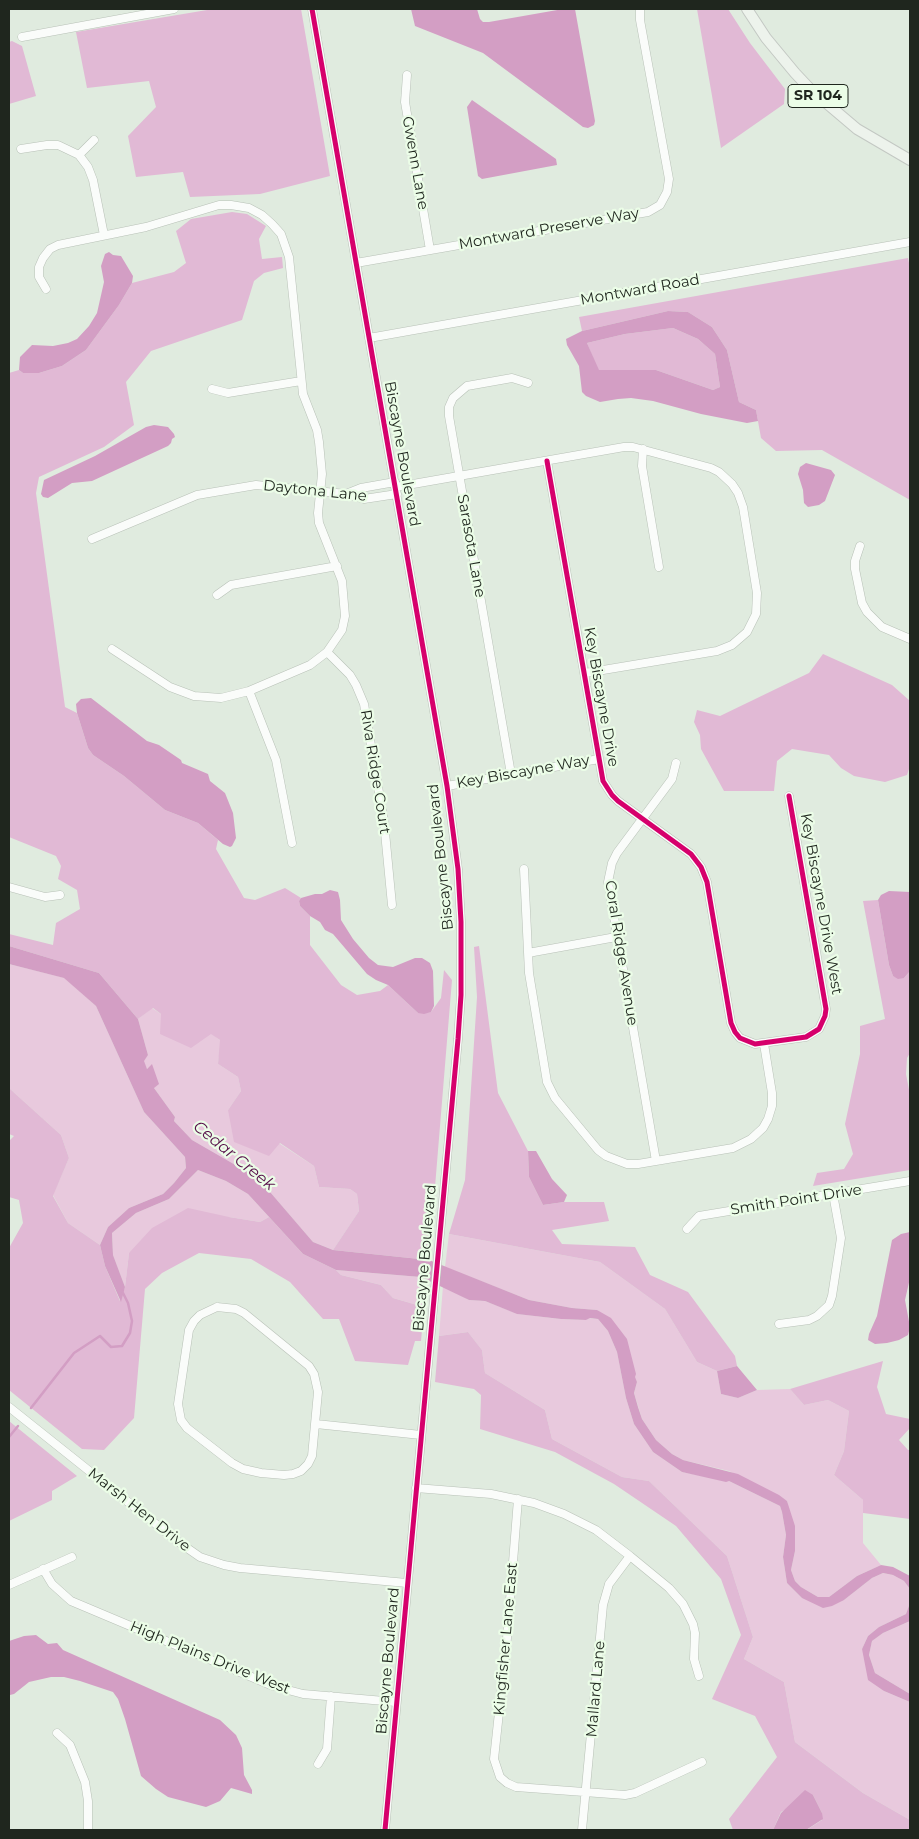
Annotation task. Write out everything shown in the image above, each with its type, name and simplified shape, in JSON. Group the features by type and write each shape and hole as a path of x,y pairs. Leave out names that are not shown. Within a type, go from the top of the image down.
{"main road":[{"name":"SR 104","path":"747,9 770,44 811,90 857,129 910,160"}],"street":[{"path":"22,37 174,9"},
{"name":"Biscayne Boulevard","path":"312,9 447,786 458,869 462,958 458,1039 385,1830"},
{"name":"Montward Preserve Way","path":"356,263 648,212 660,205 667,192 669,179 640,20 640,9"},
{"name":"Gwenn Lane","path":"407,75 404,102 430,250"},
{"path":"79,155 94,140"},
{"path":"22,149 47,144 58,145 79,155 88,167 93,180 104,235"},
{"path":"46,289 39,277 39,267 50,249 58,245 146,227 214,206 231,205 248,208 262,215 281,234 289,257 301,381 306,403 320,442 322,474 318,513 319,524 342,580 345,616 342,630 327,652 310,665 249,691 221,698 182,693 112,649"},
{"name":"Montward Road","path":"369,338 910,242"},
{"name":"Sarasota Lane","path":"511,774 448,416 453,398 467,386 512,378 528,383"},
{"path":"212,389 228,393 301,381"},
{"name":"Daytona Lane","path":"92,539 189,498 206,493 262,484 346,494 364,499 396,487 624,447 643,448 711,468 726,478 732,484 741,500 757,593 756,614 747,632 732,645 717,651 585,673"},
{"path":"643,448 642,466 659,567"},
{"name":"Key Biscayne Drive","path":"547,461 603,781 618,801 691,854 704,873 731,1023 740,1038 748,1042 764,1044"},
{"path":"346,494 361,488 396,487"},
{"path":"860,546 855,561 855,569 862,603 867,612 882,627 910,639"},
{"path":"217,595 231,585 337,566"},
{"name":"Riva Ridge Court","path":"327,652 350,675 364,704 384,822 392,905"},
{"path":"249,691 276,760 292,843"},
{"name":"Key Biscayne Way","path":"447,786 598,759"},
{"name":"Coral Ridge Avenue","path":"656,1161 616,937 609,892 609,873 617,853 672,779 676,763"},
{"name":"Key Biscayne Drive West","path":"764,1044 806,1037 813,1034 823,1023 826,1009 789,796"},
{"path":"524,869 529,972 547,1082 550,1090 598,1150 615,1161 633,1164 733,1148 756,1136 768,1119 772,1106 772,1093 764,1044"},
{"path":"9,887 45,898 60,895"},
{"path":"528,953 616,937"},
{"name":"Smith Point Drive","path":"687,1229 699,1216 910,1181"},
{"path":"779,1324 809,1320 817,1316 828,1305 832,1296 841,1238 833,1194"},
{"path":"216,1308 236,1309 244,1313 309,1366 317,1384 316,1424 312,1456 308,1464 301,1471 284,1475 243,1469 232,1463 187,1428 181,1420 178,1404 187,1339 194,1322 200,1315 216,1308"},
{"name":"Marsh Hen Drive","path":"9,1407 177,1541 200,1557 240,1568 407,1583"},
{"path":"316,1424 421,1435"},
{"path":"416,1488 491,1494 518,1499 550,1508 596,1530 669,1588 683,1604 690,1615 695,1633 694,1659 699,1676"},
{"name":"Kingfisher Lane East","path":"518,1499 507,1638 494,1759 500,1777 516,1787 586,1793"},
{"path":"9,1585 72,1556"},
{"name":"Mallard Lane","path":"582,1830 603,1605 609,1584 630,1556"},
{"name":"High Plains Drive West","path":"43,1569 52,1584 70,1601 273,1686 303,1694 396,1702"},
{"path":"318,1764 327,1749 331,1696"},
{"path":"57,1733 70,1744 85,1782 88,1801 88,1830"},
{"path":"586,1793 630,1794 702,1762"}],"shaded area":[{"path":"213,9 301,9 330,176 260,194 190,197 183,172 136,177 128,136 156,107 149,81 87,88 76,32"},
{"path":"411,9 477,9 480,19 483,22 489,22 563,9 575,9 595,121 594,125 588,128 583,127 483,53 415,26"},
{"path":"697,9 728,9 750,43 785,89 784,104 721,148"},
{"path":"12,41 22,46 36,96 9,104 9,42"},
{"path":"472,100 556,159 557,165 482,179 478,176 467,107"},
{"path":"232,212 247,214 266,226 259,239 262,259 282,257 283,268 264,273 254,281 242,320 151,351 126,382 134,425 104,447 39,477 36,493 65,707 77,713 88,748 93,755 124,776 165,810 198,823 218,840 216,849 244,898 255,900 285,888 301,898 299,901 300,906 310,916 310,945 341,985 357,995 380,991 388,985 418,1013 431,1012 441,998 444,970 452,980 429,1260 333,1250 359,1211 357,1194 350,1189 319,1187 314,1166 280,1143 269,1156 234,1142 228,1110 241,1091 238,1077 218,1064 220,1040 211,1034 191,1048 160,1034 161,1014 153,1008 138,1019 99,973 9,946 9,934 53,945 56,923 80,909 77,890 58,879 61,866 56,856 9,837 9,373 19,370 23,373 39,373 62,366 86,350 119,305 132,283 174,272 186,263 176,231 191,219"},
{"path":"109,252 113,255 121,256 133,276 132,283 119,305 86,350 62,366 39,373 23,373 19,370 20,357 32,345 53,346 68,343 77,339 89,326 97,313 104,282 101,266 105,254"},
{"path":"908,258 910,268 910,500 822,450 776,451 761,438 756,410 739,402 727,350 712,327 688,312 668,311 582,331 579,317"},
{"path":"668,311 688,312 712,327 727,350 739,402 756,410 758,421 747,423 701,414 653,401 631,398 600,402 586,396 582,392 579,366 567,345 566,339 582,331","holes":["673,328 698,339 715,354 720,387 713,390 656,370 599,370 587,343 625,334"]},
{"path":"673,328 698,339 715,354 720,387 713,390 656,370 598,370 587,343 625,334"},
{"path":"154,425 168,427 174,434 175,437 168,446 92,481 72,483 48,498 43,497 41,494 44,480 95,456 146,427"},
{"path":"806,463 831,470 835,475 825,501 819,505 808,507 804,503 803,490 798,474 800,467"},
{"path":"823,654 892,685 910,701 910,766 907,775 885,782 854,776 841,768 829,755 792,749 777,761 774,791 724,791 701,749 700,735 694,722 697,710 720,716 809,673"},
{"path":"91,698 147,741 159,745 181,760 182,763 208,774 210,781 225,793 233,813 236,838 232,846 223,844 198,823 165,810 124,776 93,755 88,748 76,704 81,699"},
{"path":"330,890 338,892 341,920 353,939 369,958 378,965 393,967 415,958 422,958 430,963 433,971 434,1006 431,1012 418,1013 388,985 367,974 333,934 325,930 320,922 310,916 300,906 299,901 301,898 322,894"},
{"path":"889,891 910,892 910,971 904,978 898,979 893,976 889,965 878,900 881,895"},
{"path":"878,900 889,965 893,976 904,978 910,971 910,1053 907,1058 906,1074 910,1095 910,1170 813,1186 817,1173 844,1169 853,1154 845,1124 860,1054 860,1026 885,1019 863,901"},
{"path":"9,946 99,973 138,1019 148,1055 144,1061 147,1069 152,1064 159,1084 154,1088 175,1117 174,1121 192,1140 258,1178 313,1242 333,1250 429,1260 529,1300 572,1308 597,1310 611,1318 627,1339 636,1374 637,1382 634,1393 638,1407 642,1419 656,1440 672,1454 683,1460 738,1474 787,1501 795,1526 795,1551 791,1570 795,1581 801,1587 818,1597 829,1597 857,1576 881,1565 893,1567 910,1576 910,1589 904,1581 893,1575 883,1573 872,1578 844,1600 832,1606 823,1608 802,1598 787,1583 783,1557 786,1535 780,1506 729,1481 726,1482 682,1472 653,1452 634,1424 626,1398 617,1352 608,1331 598,1319 561,1319 517,1314 485,1301 469,1300 421,1277 336,1270 303,1254 248,1194 226,1181 198,1170 169,1199 136,1213 112,1233 113,1255 125,1287 121,1302 105,1266 100,1245 108,1227 129,1208 163,1194 174,1183 186,1168 185,1157 144,1112 96,1006 64,978 9,964"},
{"path":"479,946 498,1093 528,1151 529,1177 543,1205 564,1202 604,1202 609,1221 552,1230 562,1244 635,1247 650,1275 688,1292 735,1356 737,1366 717,1371 697,1362 665,1309 600,1262 449,1234 465,1180 477,997 474,947"},
{"path":"9,964 65,978 96,1006 144,1112 185,1157 186,1168 174,1183 163,1194 129,1208 108,1227 100,1245 68,1223 53,1195 69,1158 61,1135 9,1088"},
{"path":"152,1008 161,1014 211,1033 221,1041 218,1064 238,1077 241,1091 228,1110 314,1166 319,1187 350,1189 357,1194 359,1211 333,1250 313,1242 258,1178 192,1140 174,1121 175,1117 154,1088 152,1065 147,1069 143,1061 148,1055 138,1019"},
{"path":"9,1088 61,1135 69,1158 53,1196 68,1223 100,1245 105,1266 120,1301 125,1287 129,1253 152,1228 188,1208 260,1222 269,1217 303,1254 336,1270 341,1275 381,1285 393,1298 424,1307 421,1341 415,1341 408,1365 355,1361 339,1319 323,1319 290,1282 251,1259 199,1253 162,1273 145,1289 134,1418 104,1450 82,1449 9,1390 9,1248 23,1223 19,1200 9,1197 9,1141 14,1136 9,1134"},
{"path":"528,1151 536,1151 552,1179 567,1195 564,1202 543,1205 529,1177"},
{"path":"198,1170 226,1181 248,1194 269,1217 260,1222 229,1217 129,1253 125,1287 113,1255 112,1233 136,1213 169,1199"},
{"path":"910,1232 910,1278 905,1300 910,1327 908,1335 899,1340 875,1344 868,1340 877,1316 892,1240 901,1234"},
{"path":"449,1234 600,1262 665,1309 697,1362 717,1371 721,1394 738,1398 757,1390 790,1389 804,1405 828,1400 849,1411 844,1451 834,1475 863,1500 863,1543 881,1565 857,1576 829,1597 818,1597 801,1587 795,1581 791,1570 795,1551 787,1501 729,1471 683,1460 672,1454 656,1440 642,1419 634,1393 637,1382 597,1310 572,1308 529,1300 445,1267"},
{"path":"336,1270 421,1277 428,1281 424,1307 393,1298 381,1285 341,1275"},
{"path":"443,1286 469,1300 485,1301 518,1314 561,1319 598,1319 608,1331 617,1352 626,1398 634,1424 653,1452 682,1472 729,1481 780,1506 786,1535 783,1557 787,1583 802,1598 844,1600 872,1578 883,1573 893,1575 904,1581 910,1589 910,1603 906,1614 879,1627 868,1636 862,1649 884,1691 910,1702 910,1820 863,1793 795,1742 784,1682 744,1659 753,1637 727,1556 649,1481 622,1477 552,1439 545,1410 485,1373 482,1350 468,1332 439,1336"},
{"path":"468,1332 482,1350 485,1373 545,1410 552,1439 622,1477 649,1481 727,1556 753,1637 744,1659 784,1682 795,1742 863,1793 910,1820 910,1830 808,1829 822,1820 822,1813 813,1795 781,1812 773,1830 733,1830 729,1819 777,1757 755,1716 712,1699 741,1635 721,1579 676,1526 614,1484 555,1452 480,1429 481,1395 474,1389 435,1382 439,1336"},
{"path":"883,1361 877,1387 886,1414 910,1419 910,1428 899,1440 910,1450 910,1519 863,1513 863,1500 834,1475 844,1451 849,1411 828,1400 804,1405 790,1389"},
{"path":"737,1366 757,1390 738,1398 721,1394 717,1371"},
{"path":"9,1421 77,1476 52,1491 52,1500 9,1521"},
{"path":"910,1603 910,1621 883,1633 872,1641 869,1655 875,1673 910,1694 910,1702 884,1691 868,1680 862,1649 868,1636 879,1627 906,1614"},
{"path":"910,1621 910,1694 875,1673 869,1655 872,1641 883,1633"},
{"path":"36,1635 48,1644 57,1643 63,1650 220,1720 236,1735 242,1748 244,1775 252,1790 252,1794 231,1788 220,1801 206,1807 168,1797 156,1789 141,1776 125,1719 118,1699 113,1692 64,1677 51,1677 29,1682 10,1695 9,1699 9,1641 24,1636"},
{"path":"805,1790 813,1795 823,1819 806,1830 773,1830 781,1813"}],"waterway":[{"path":"31,1408 74,1353 100,1336 111,1347 122,1346 130,1333 132,1321 128,1303 122,1291"},
{"path":"9,1437 18,1426"}],"cycle path":[{"path":"312,9 447,786 458,869 461,922 461,995 458,1039 385,1830"},
{"path":"547,461 603,781 618,801 691,854 701,867 707,882 731,1023 740,1038 755,1044 806,1037 819,1029 826,1009 789,796"}],"water label":[{"name":"Cedar Creek","path":"234,1156"}]}
